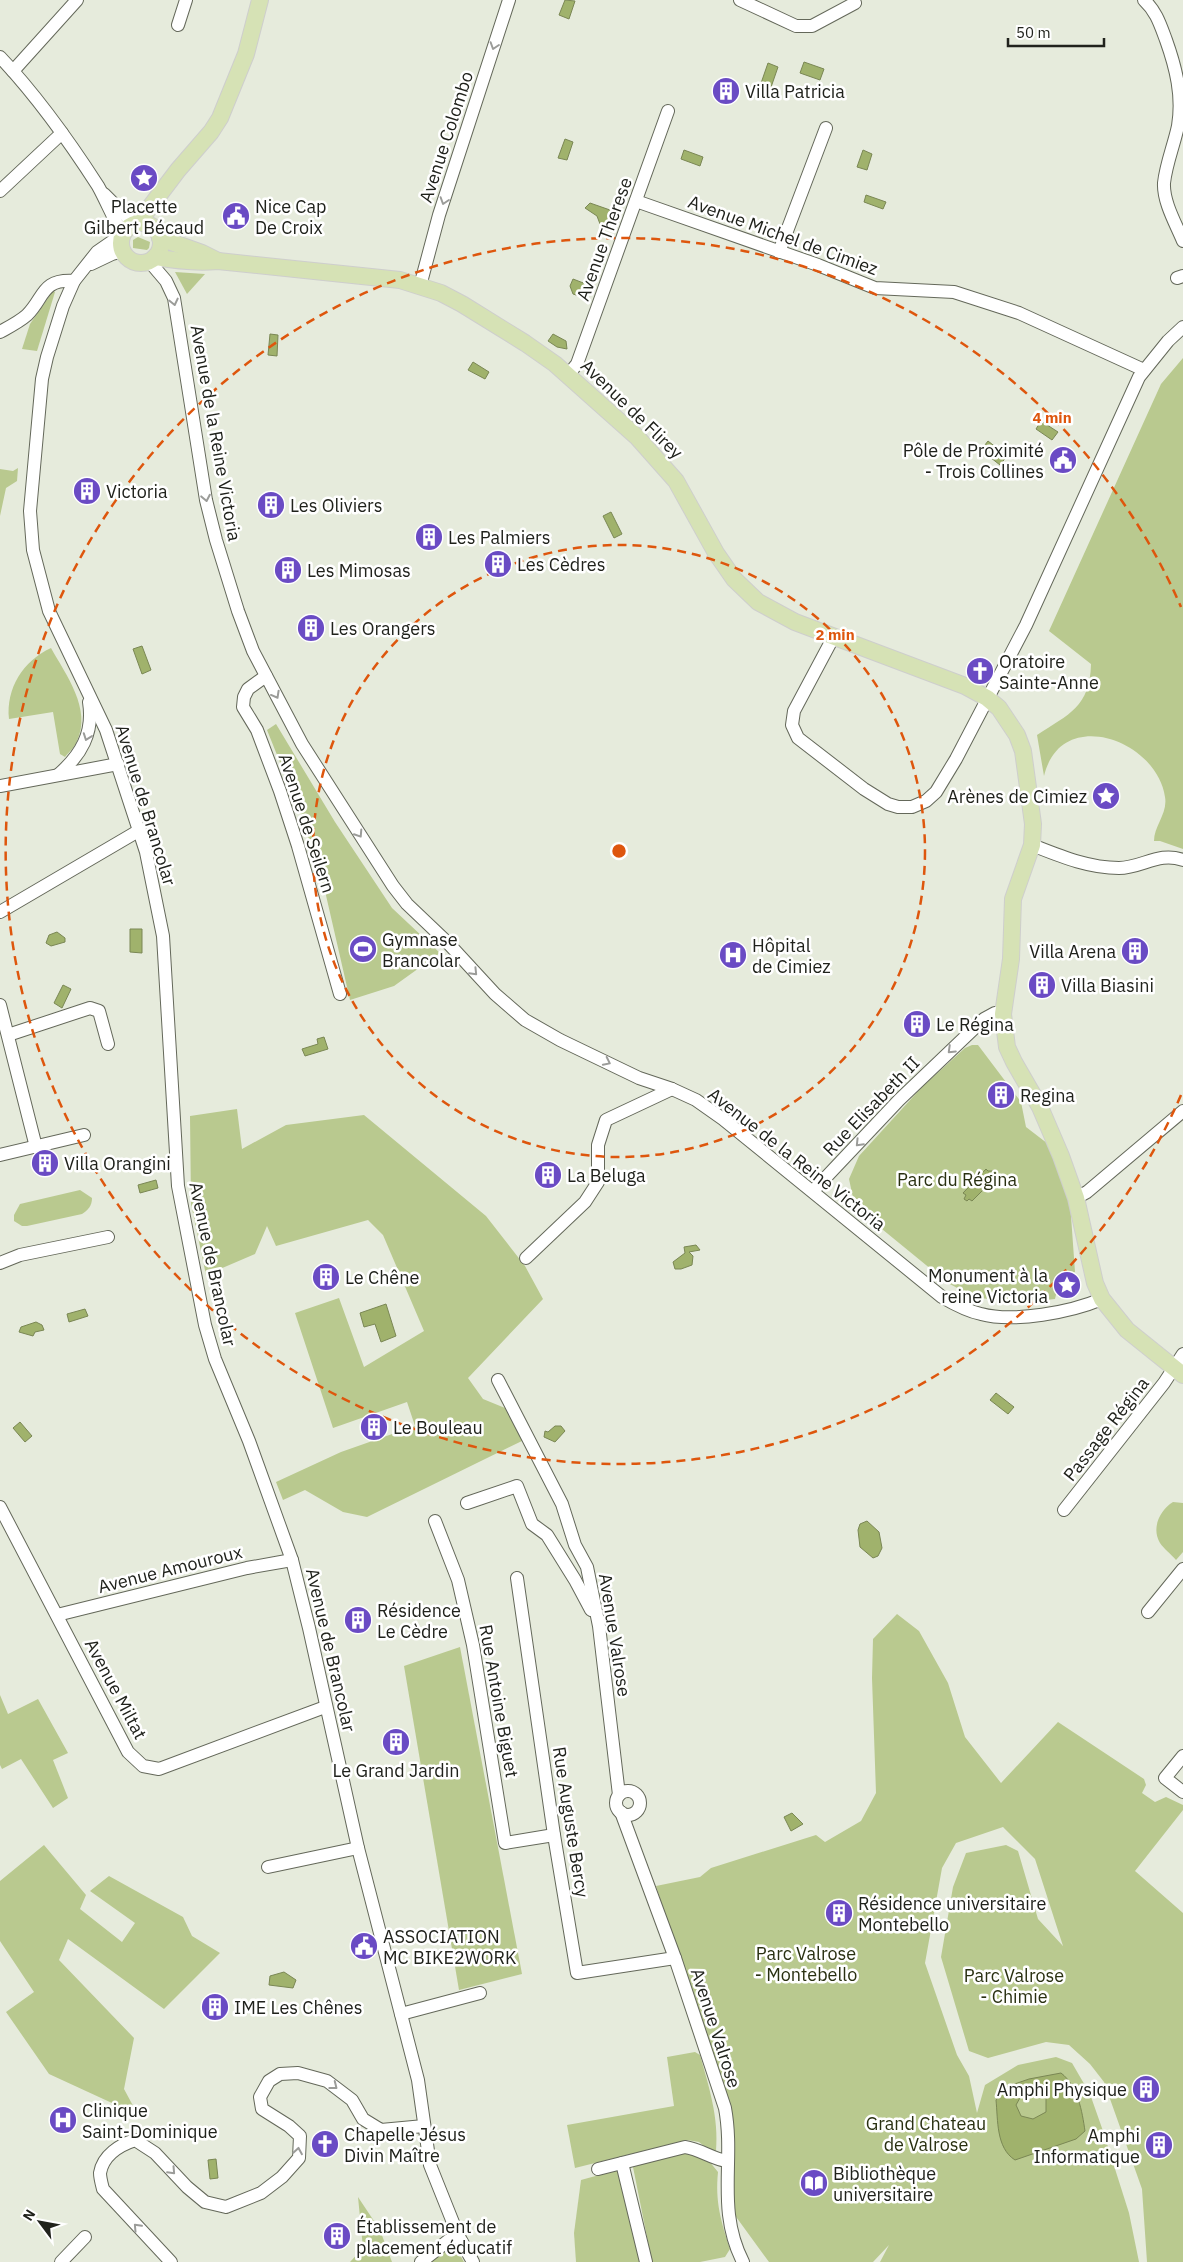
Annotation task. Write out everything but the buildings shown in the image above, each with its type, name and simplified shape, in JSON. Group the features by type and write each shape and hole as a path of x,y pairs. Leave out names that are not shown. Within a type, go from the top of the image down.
{"main road":[{"path":"162,191 158,235 160,248 152,259 140,263 132,260 123,251 121,242 132,227 211,132 220,118 246,54 260,0"},
{"path":"132,227 149,225 158,235"},
{"name":"Avenue de Flirey","path":"158,235 218,261"},
{"name":"Avenue de Flirey","path":"152,259 198,263 218,261 400,280 441,293 526,342 568,375 637,437 663,465 676,482 723,564 758,602 782,615 964,686 987,698 1008,720 1023,751 1033,824 1032,845"},
{"path":"1032,845 1017,882 1013,899 1011,959 1003,1014 1008,1047 1047,1120 1076,1198 1090,1266 1102,1299 1127,1330 1180,1366"}],"street":[{"path":"13,71 77,0"},
{"path":"178,25 186,0"},
{"name":"Avenue Colombo","path":"420,286 439,215 509,0"},
{"path":"740,0 796,26 812,26 855,3"},
{"path":"1144,0 1154,9 1162,29 1175,70 1181,100 1178,125 1164,184 1165,197 1183,241"},
{"path":"0,57 62,133 99,189 112,218 132,227"},
{"name":"Avenue Therese","path":"568,375 577,364 668,111"},
{"path":"780,252 826,128"},
{"path":"0,191 62,133"},
{"name":"Avenue Michel de Cimiez","path":"636,202 780,252 874,288 954,292 1019,312 1144,370"},
{"name":"Avenue de Brancolar","path":"132,227 97,252 74,281 63,306 42,380 30,525 36,566 45,600 106,730 140,830 152,877 163,936 178,1186 200,1305 215,1359 249,1441 292,1560 358,1848 418,2080 430,2165 458,2235 473,2262"},
{"name":"Avenue de Brancolar","path":"85,268 97,260 123,251"},
{"name":"Avenue de la Reine Victoria","path":"152,259 174,298 198,450 214,532 238,611 253,652 302,744 393,886 407,904 448,943 496,994 525,1020 639,1078 672,1089 696,1100 723,1119 813,1191 942,1297 982,1315 1001,1317 1072,1310 1102,1299"},
{"path":"0,332 27,315 52,283 60,280 74,281"},
{"path":"834,636 794,710 792,724 798,738 864,789 888,804 898,807 912,807 926,801 936,792 956,759 1040,597 1131,394 1144,370 1168,340 1183,327"},
{"name":"Avenue de Seilern","path":"266,676 248,689 243,707 257,730 280,791 298,846 340,994"},
{"path":"56,776 71,764 88,738 91,714 88,689"},
{"path":"0,786 118,764"},
{"path":"0,912 140,830"},
{"path":"1032,845 1071,860 1110,868 1132,866 1163,857 1173,856 1183,860"},
{"path":"1163,857 1183,871"},
{"path":"0,1005 36,1147"},
{"path":"8,1035 90,1008 99,1012 108,1044"},
{"name":"Rue Elisabeth II","path":"813,1191 900,1100 984,1019 995,1013 1003,1014"},
{"path":"526,1258 585,1202 598,1182 598,1146 606,1120 672,1089"},
{"path":"1076,1198 1087,1192 1183,1111"},
{"path":"0,1155 84,1135"},
{"path":"0,1263 20,1254 108,1237"},
{"name":"Passage Régina","path":"1064,1510 1180,1366"},
{"name":"Avenue Valrose","path":"498,1380 562,1504 575,1546 587,1567 599,1626 619,1795 616,1802 674,1958 725,2108 728,2131 727,2209 740,2262"},
{"path":"467,1503 517,1486 532,1524 547,1535 575,1580 599,1626"},
{"name":"Avenue Miltat","path":"0,1507 128,1752 143,1766 159,1769 325,1707"},
{"name":"Rue Antoine Biguet","path":"436,1521 458,1580 473,1645 505,1842 554,1835"},
{"name":"Avenue Amouroux","path":"58,1615 247,1568 292,1560"},
{"path":"1148,1612 1183,1569"},
{"name":"Rue Auguste Bercy","path":"517,1578 554,1835 577,1973 674,1958"},
{"path":"1183,1756 1165,1778 1183,1792"},
{"path":"619,1795 629,1791 636,1794 639,1801 638,1808 632,1814 620,1812"},
{"path":"268,1867 358,1848"},
{"path":"401,2014 480,1993"},
{"path":"171,2262 103,2189 100,2174 108,2156 120,2145 136,2140 155,2152 186,2187 205,2202 226,2207 261,2193 282,2177 298,2158 300,2136 289,2126 262,2109 260,2097 269,2082 280,2074 298,2073 327,2081 352,2100 363,2119 381,2130 424,2126"},
{"path":"598,2169 685,2147 696,2148 718,2160 727,2161"},
{"path":"622,2163 646,2262"},
{"path":"421,2262 448,2240 458,2235"},
{"path":"61,2262 85,2237"}],"green space":[{"path":"138,237 150,242 147,250 133,248 133,240"},
{"path":"175,272 205,274 187,294"},
{"path":"53,291 55,292 37,351 22,349 30,324"},
{"path":"1183,358 1183,849 1160,841 1154,841 1156,830 1165,809 1165,797 1158,777 1145,760 1128,747 1108,739 1088,736 1069,741 1054,754 1044,776 1037,735 1076,708 1087,690 1091,664 1049,631 1161,384"},
{"path":"18,468 17,481 6,488 0,516 0,469 13,471"},
{"path":"51,648 70,681 79,705 81,717 81,729 77,741 65,757 60,754 53,712 9,719 10,697 18,677 32,660"},
{"path":"276,724 335,822 392,908 440,953 394,986 350,1000 325,891 302,817 267,730"},
{"name":"Parc du Régina","path":"978,1045 1021,1102 1026,1127 1052,1147 1070,1202 1075,1272 1060,1278 1055,1299 1016,1303 974,1297 948,1283 855,1207 849,1179 859,1156 922,1087 965,1048"},
{"path":"237,1109 242,1149 286,1125 364,1115 486,1216 525,1266 543,1299 468,1378 483,1399 505,1408 524,1440 367,1517 343,1512 305,1490 283,1500 276,1482 341,1452 415,1426 407,1402 333,1428 295,1313 339,1298 364,1367 424,1331 383,1235 368,1220 276,1246 267,1226 255,1254 206,1275 191,1204 190,1116"},
{"path":"80,1190 92,1198 89,1207 82,1214 27,1226 22,1226 14,1221 14,1215 20,1204"},
{"path":"1173,1502 1183,1503 1183,1552 1176,1560 1160,1543 1156,1531 1158,1520 1168,1505"},
{"path":"897,1614 919,1631 948,1683 965,1737 1001,1783 1058,1722 1144,1779 1146,1785 1142,1793 1155,1802 1166,1797 1183,1805 1183,1810 1135,1871 1183,1913 1183,2262 1147,2262 1142,2189 1104,2082 1090,2064 1069,2045 1046,2042 988,2058 969,2051 941,1957 953,1887 966,1853 1006,1845 1018,1851 1038,1919 1063,1946 1035,1859 1003,1827 956,1843 942,1868 925,1963 957,2055 969,2076 977,2113 985,2085 1018,2065 1056,2057 1072,2063 1090,2094 1103,2131 1129,2213 1139,2262 880,2262 889,2245 873,2262 769,2262 734,2214 729,2112 656,1886 700,1877 711,1868 816,1835 825,1842 861,1821 876,1793 872,1678 873,1639"},
{"path":"460,1647 522,1974 459,1990 404,1666"},
{"path":"0,1695 8,1714 38,1699 68,1753 53,1760 68,1798 53,1808 21,1759 2,1769 0,1765"},
{"path":"44,1845 86,1895 80,1909 122,1942 135,1923 90,1891 109,1876 183,1917 192,1936 220,1953 164,2009 68,1939 59,1960 134,2038 124,2089 138,2115 49,2074 6,2012 34,1992 0,1941 0,1881"},
{"path":"695,2052 700,2055 713,2103 717,2139 716,2151 713,2153 699,2142 687,2140 575,2168 567,2125 674,2106 667,2057"},
{"path":"691,2150 709,2161 718,2172 717,2193 730,2249 725,2257 700,2262 652,2262 633,2167"},
{"path":"621,2169 640,2262 576,2262 574,2233 581,2180"},
{"path":"358,2197 380,2230 392,2262 350,2262 363,2248"},
{"path":"446,2246 455,2246 464,2262 428,2262"}],"shaded area":[{"path":"565,0 575,1 569,19 559,15"},
{"path":"804,62 824,69 820,80 800,73"},
{"path":"768,63 778,67 769,93 759,89"},
{"path":"565,139 573,142 567,160 558,158"},
{"path":"684,150 703,157 700,166 681,159"},
{"path":"863,150 872,154 867,170 857,167"},
{"path":"866,195 886,202 883,209 864,202"},
{"path":"590,203 610,210 609,223 604,226 600,224 597,216 585,208"},
{"path":"573,279 586,284 586,289 579,296 573,294 570,286"},
{"path":"270,334 278,335 277,356 268,355"},
{"path":"553,334 566,341 567,349 557,347 548,341"},
{"path":"473,362 489,372 485,379 468,370"},
{"path":"1041,421 1058,432 1052,440 1036,429"},
{"path":"988,441 1007,456 1000,465 981,450"},
{"path":"611,512 622,534 614,538 603,516"},
{"path":"142,646 151,670 142,674 133,649"},
{"path":"130,929 142,929 142,953 130,952"},
{"path":"57,932 65,938 65,942 51,946 46,943 49,935"},
{"path":"63,985 71,989 62,1008 54,1003"},
{"path":"324,1037 328,1049 305,1056 302,1049 318,1044 317,1039"},
{"path":"986,1169 994,1171 993,1176 995,1178 972,1201 969,1199 967,1201 964,1199 966,1195 963,1193"},
{"path":"156,1180 158,1188 140,1193 138,1185"},
{"path":"696,1245 700,1250 689,1252 693,1256 692,1265 675,1269 673,1262 685,1253 684,1247"},
{"path":"386,1304 396,1336 381,1342 375,1324 364,1327 360,1313"},
{"path":"85,1309 88,1316 69,1322 67,1314"},
{"path":"36,1322 42,1325 44,1330 35,1332 33,1336 19,1332 21,1327"},
{"path":"996,1393 1014,1407 1008,1414 990,1400"},
{"path":"20,1422 32,1436 25,1442 13,1428"},
{"path":"555,1426 561,1426 565,1431 555,1442 544,1437 545,1431 548,1432"},
{"path":"867,1521 879,1532 882,1548 878,1556 873,1558 860,1547 858,1530 860,1524"},
{"path":"792,1813 803,1824 791,1831 784,1817"},
{"path":"284,1972 296,1980 293,1988 269,1985 270,1976"},
{"path":"1061,2073 1067,2078 1081,2107 1085,2131 1076,2139 1015,2160 1009,2155 1001,2141 996,2100 1006,2087 1029,2079","holes":["1031,2089 1041,2090 1046,2097 1046,2112 1033,2119 1021,2116 1016,2105 1021,2096"]},
{"path":"216,2159 218,2178 210,2179 208,2160"}],"place":[{"name":"Villa Patricia","path":"726,91"},
{"name":"Placette Gilbert Bécaud","path":"144,178"},
{"name":"Nice Cap De Croix","path":"236,216"},
{"name":"Pôle de Proximité - Trois Collines","path":"1063,460"},
{"name":"Victoria","path":"87,491"},
{"name":"Les Oliviers","path":"271,505"},
{"name":"Les Palmiers","path":"429,537"},
{"name":"Les Cèdres","path":"498,564"},
{"name":"Les Mimosas","path":"288,570"},
{"name":"Les Orangers","path":"311,628"},
{"name":"Oratoire Sainte-Anne","path":"980,671"},
{"name":"Arènes de Cimiez","path":"1106,796"},
{"name":"Gymnase Brancolar","path":"363,949"},
{"name":"Villa Arena","path":"1135,951"},
{"name":"Hôpital de Cimiez","path":"733,955"},
{"name":"Villa Biasini","path":"1042,985"},
{"name":"Le Régina","path":"917,1024"},
{"name":"Regina","path":"1001,1095"},
{"name":"Villa Orangini","path":"45,1163"},
{"name":"La Beluga","path":"548,1175"},
{"name":"Le Chêne","path":"326,1277"},
{"name":"Monument à la reine Victoria","path":"1067,1285"},
{"name":"Le Bouleau","path":"374,1427"},
{"name":"Résidence Le Cèdre","path":"358,1620"},
{"name":"Le Grand Jardin","path":"396,1742"},
{"name":"Résidence universitaire Montebello","path":"839,1913"},
{"name":"ASSOCIATION MC BIKE2WORK","path":"364,1946"},
{"name":"IME Les Chênes","path":"215,2007"},
{"name":"Amphi Physique","path":"1146,2089"},
{"name":"Clinique Saint-Dominique","path":"63,2120"},
{"name":"Chapelle Jésus Divin Maître","path":"325,2144"},
{"name":"Amphi Informatique","path":"1159,2145"},
{"name":"Bibliothèque universitaire","path":"814,2183"},
{"name":"Établissement de placement éducatif","path":"337,2236"}],"park label":[{"name":"Parc Valrose - Montebello","path":"806,1964"},
{"name":"Parc Valrose - Chimie","path":"1014,1985"},
{"name":"Grand Chateau de Valrose","path":"926,2133"}]}
